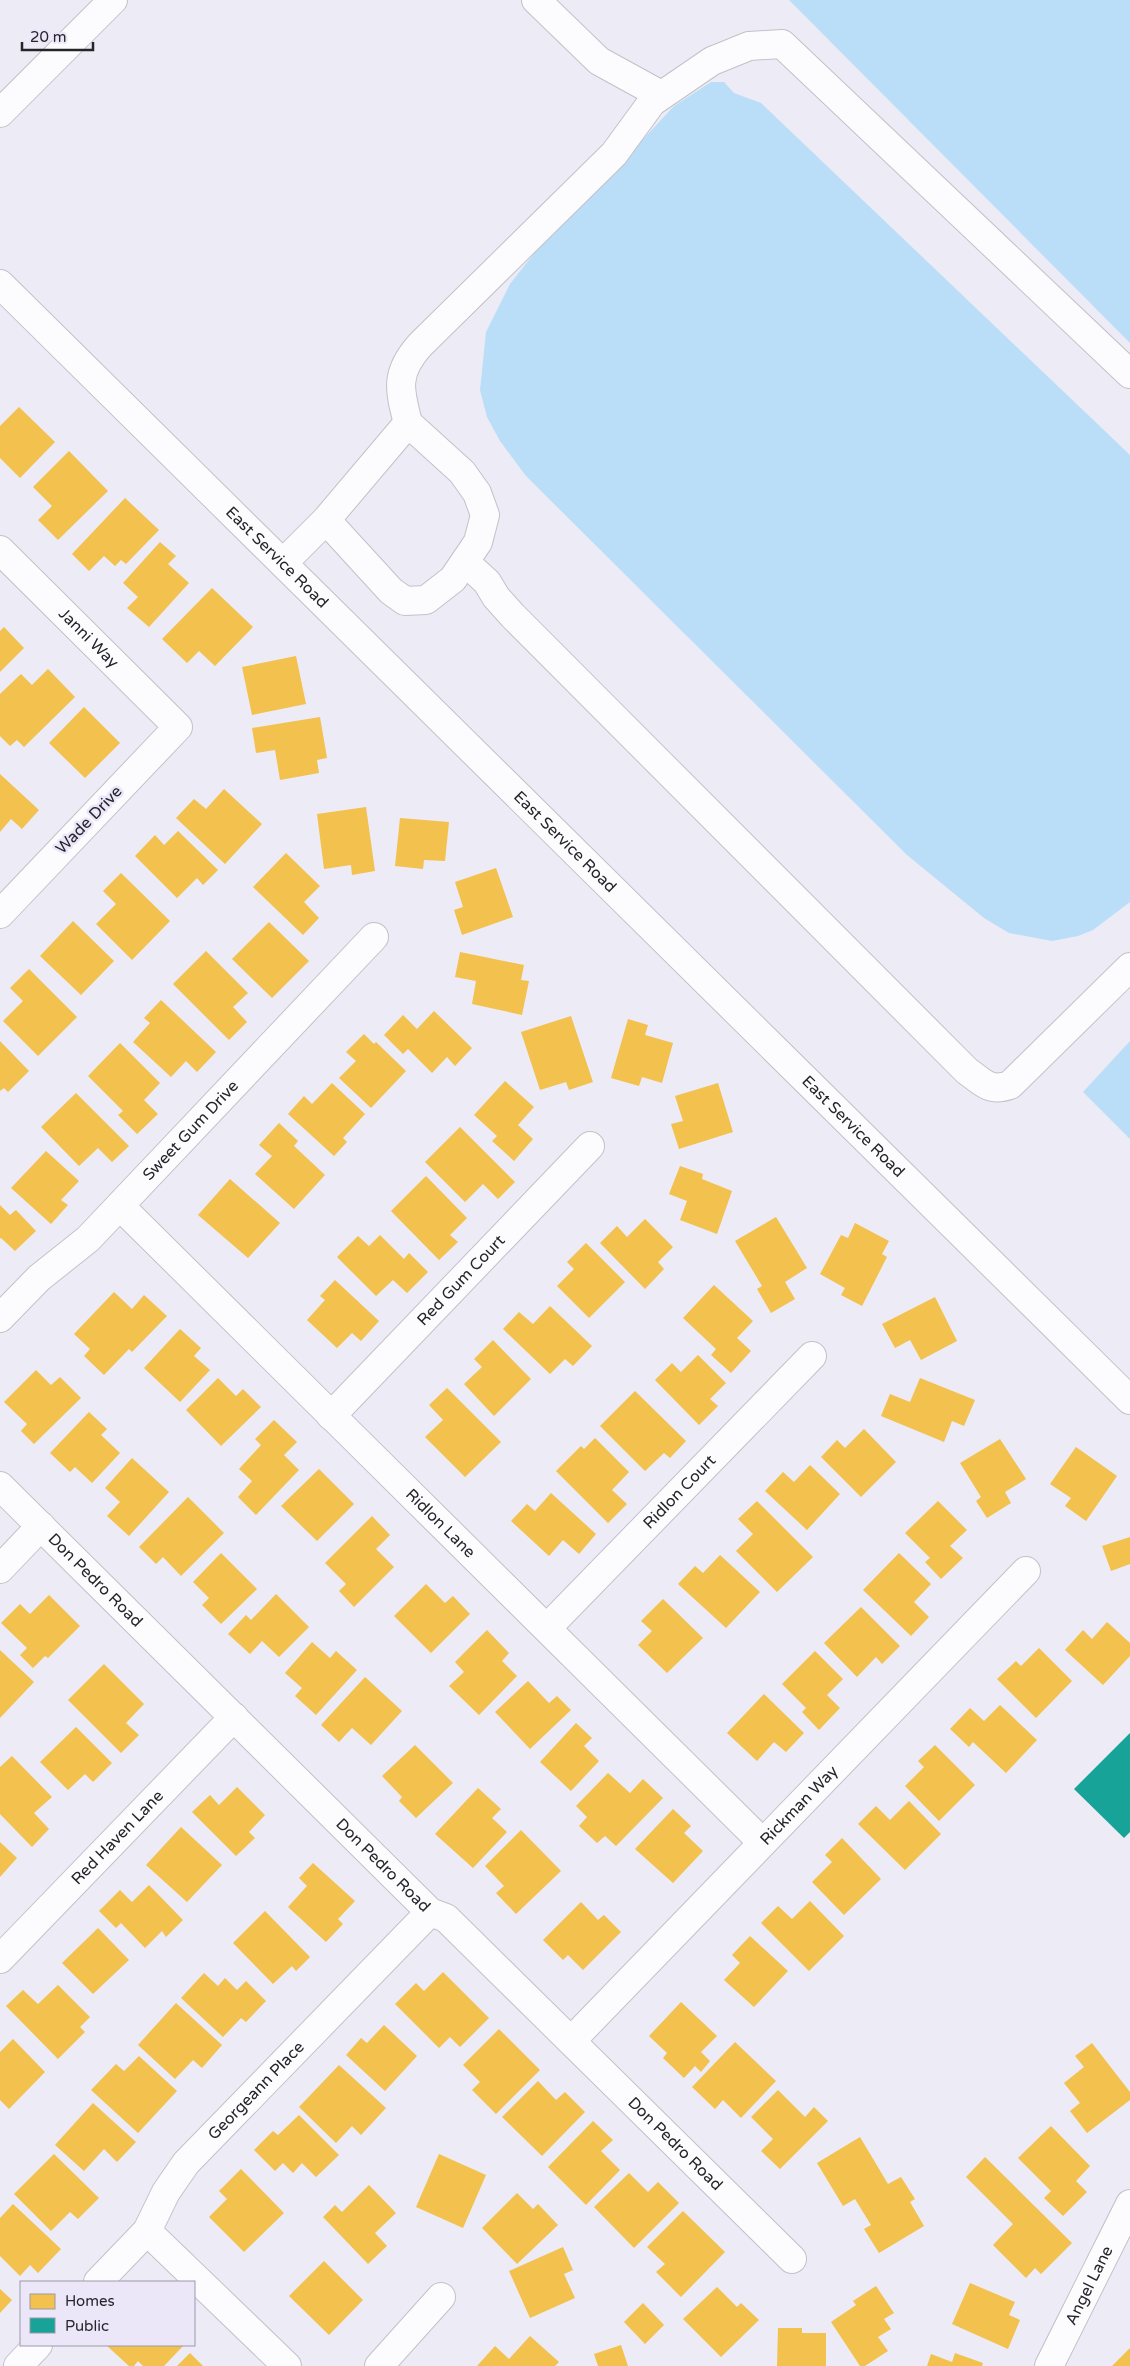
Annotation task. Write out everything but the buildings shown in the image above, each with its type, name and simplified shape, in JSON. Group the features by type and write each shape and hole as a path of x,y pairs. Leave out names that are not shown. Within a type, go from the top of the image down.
{"street":[{"path":"0,113 113,0"},
{"path":"536,0 599,61 661,95"},
{"path":"326,520 391,592 405,602 426,600 453,579 478,542 485,514 477,493 462,472 408,423 401,398 402,375 406,361 614,154 652,102 719,58 749,46 782,44 1130,374"},
{"name":"East Service Road","path":"0,284 1130,1400"},
{"path":"283,563 326,520 408,423"},
{"name":"Janni Way","path":"0,550 178,727"},
{"path":"465,562 487,582 496,597 541,644 967,1071 989,1088 1000,1088 1010,1085 1130,968"},
{"name":"Wade Drive","path":"0,914 178,727"},
{"name":"Sweet Gum Drive","path":"0,1318 40,1278 88,1239 374,938"},
{"name":"Red Gum Court","path":"330,1416 590,1146"},
{"name":"Ridlon Lane","path":"120,1206 762,1842"},
{"name":"Ridlon Court","path":"547,1628 812,1356"},
{"name":"Don Pedro Road","path":"0,1486 430,1912 446,1918 792,2259"},
{"path":"0,1568 41,1526"},
{"name":"Rickman Way","path":"571,2041 1026,1571"},
{"name":"Red Haven Lane","path":"0,1959 234,1717"},
{"name":"Georgeann Place","path":"99,2281 147,2231 166,2192 186,2164 430,1912"},
{"name":"Angel Lane","path":"1049,2366 1130,2204"},
{"path":"147,2231 287,2366"},
{"path":"379,2366 441,2297"},
{"path":"18,2366 37,2346"}],"water":[{"path":"789,0 1130,0 1130,343"},
{"path":"711,82 724,82 734,93 761,103 1130,455 1130,902 1093,930 1078,936 1052,941 1009,933 984,918 907,855 526,476 500,441 487,417 480,390 486,332 510,284 546,238 606,179 674,106"},
{"path":"1130,1041 1130,1139 1083,1092"}]}
